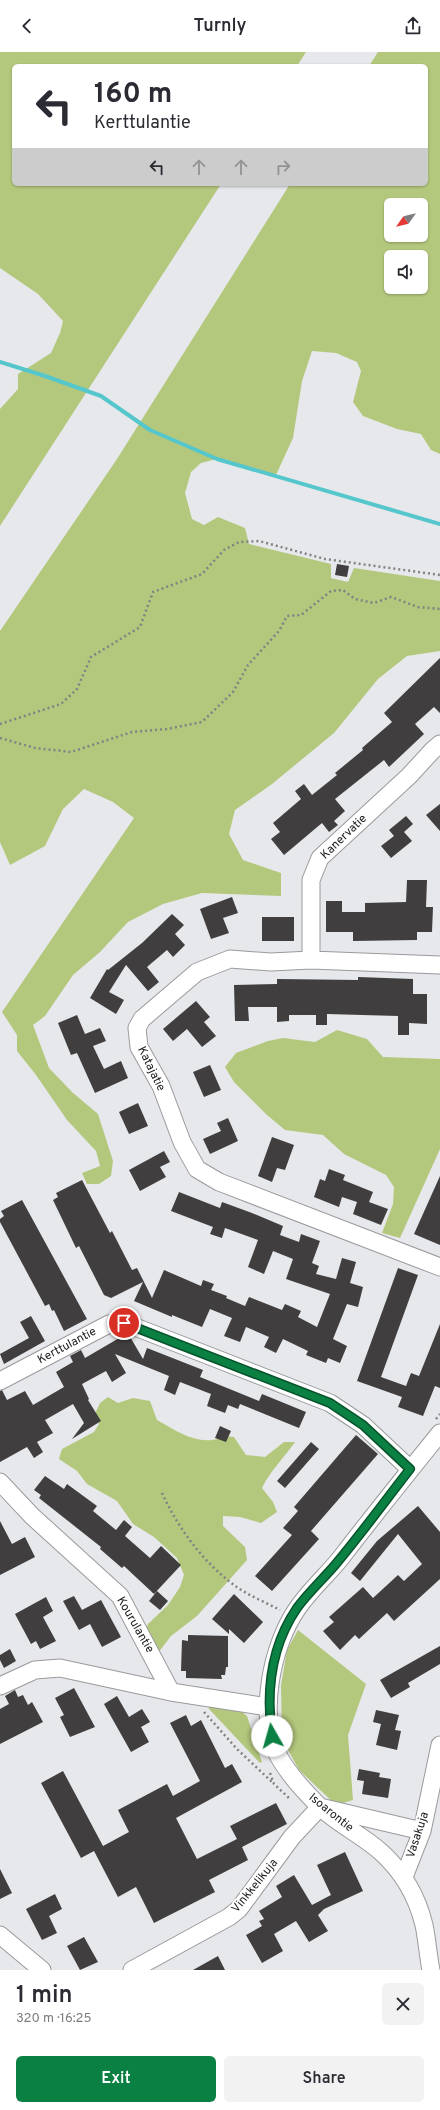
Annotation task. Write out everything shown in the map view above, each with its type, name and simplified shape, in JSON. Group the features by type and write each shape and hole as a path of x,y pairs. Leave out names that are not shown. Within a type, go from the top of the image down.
{"street":[{"name":"Kanervatie","path":"311,960 311,880 320,858 409,776 440,744"},
{"name":"Katajatie","path":"440,965 311,960 271,962 230,959 197,972 142,1019 137,1028 139,1047 161,1086 182,1142 197,1169 219,1182 440,1267"},
{"name":"Kerttulantie","path":"0,1381 109,1324 124,1323 330,1403 363,1425 410,1469"},
{"name":"Isoarontie","path":"431,1970 424,1925 415,1896 404,1877 382,1852 315,1812 278,1755 272,1736 268,1707 270,1678 276,1655 284,1631 297,1608 335,1565 410,1469 436,1429"},
{"name":"Kourulantie","path":"0,1482 32,1516 120,1596 171,1692"},
{"path":"0,1686 35,1670 60,1668 171,1692 268,1707"},
{"name":"Vasakuja","path":"404,1877 422,1831 440,1745"},
{"path":"315,1812 422,1831"},
{"name":"Vinkkelikuja","path":"132,1970 229,1917 239,1909 292,1837 315,1812"},
{"path":"0,1934 42,1970"}],"path":[{"path":"0,724 61,704 77,689 91,657 140,627 153,592 202,574 224,550 239,542 259,542 325,559 440,575"},
{"path":"0,738 35,748 72,752 132,732 167,729 202,722 233,692 248,665 279,630 287,616 301,615 331,592 343,590 354,599 374,603 391,597 418,607 440,609"},
{"path":"436,1429 440,1414"},
{"path":"162,1493 178,1524 203,1556 234,1585 280,1610"},
{"path":"277,1616 284,1606"},
{"path":"190,1695 236,1749 274,1784 315,1812"},
{"path":"269,1772 274,1784"}],"green space":[{"path":"0,52 306,52 298,64 12,64 12,186 220,186 0,526 0,409 18,389 18,374 51,353 60,333 63,321 38,294 0,268"},
{"path":"378,52 440,52 440,454 431,450 421,434 397,429 363,416 353,402 361,371 357,362 336,353 312,351 302,381 293,438 275,477 217,459 201,463 191,472 185,493 192,519 204,525 218,517 245,528 249,544 331,564 331,578 348,582 354,568 440,581 440,651 407,656 378,679 334,733 272,784 235,810 229,834 243,860 281,873 281,896 202,893 163,904 128,922 100,952 73,975 45,1016 33,1025 49,1068 72,1092 98,1114 113,1161 111,1176 99,1184 87,1184 82,1173 100,1166 96,1151 67,1120 36,1075 17,1051 17,1035 2,1012 134,818 113,802 84,789 63,809 45,846 10,865 0,842 0,631 117,459 289,186 428,186 428,64 370,64"},
{"path":"337,1030 367,1039 383,1057 440,1059 440,1149 400,1238 382,1233 393,1204 394,1187 386,1175 344,1154 323,1135 285,1130 267,1115 234,1082 225,1067 236,1053 268,1041 283,1038 315,1042"},
{"path":"108,1397 118,1403 133,1398 150,1401 157,1420 170,1428 190,1437 204,1440 234,1437 246,1455 265,1457 284,1442 295,1442 273,1470 262,1488 273,1502 277,1512 261,1523 240,1517 223,1516 223,1526 245,1547 247,1560 197,1616 171,1636 158,1653 144,1636 148,1624 168,1605 180,1587 184,1575 177,1558 154,1537 133,1524 117,1501 87,1484 77,1471 59,1459 62,1449 94,1432 99,1424 95,1414 100,1403"},
{"path":"298,1630 366,1684 348,1735 353,1800 336,1805 299,1770 282,1739 281,1685 287,1650"},
{"path":"208,1705 241,1711 247,1716 262,1762 260,1763 258,1761 209,1709"}],"building":[{"path":"337,564 349,566 347,577 335,575"},
{"path":"440,658 440,713 434,707 415,724 424,734 389,767 384,760 335,799 345,811 334,821 338,825 329,832 322,823 284,855 271,839 280,832 273,823 301,799 295,791 304,784 312,795 337,775 335,773 363,750 362,748 392,722 384,713"},
{"path":"440,804 440,831 426,815"},
{"path":"406,816 413,824 404,832 412,841 391,858 381,846 394,836 389,830"},
{"path":"407,880 427,880 426,907 433,907 432,932 417,932 417,940 353,941 353,932 326,932 326,901 342,901 342,912 365,912 365,903 406,902"},
{"path":"232,897 238,913 223,918 229,933 211,939 200,909"},
{"path":"172,914 184,925 175,934 185,945 173,957 167,950 147,967 159,982 148,991 126,965 109,992 124,1000 116,1014 90,998 107,969 108,970 142,943"},
{"path":"262,917 294,917 294,941 262,941"},
{"path":"358,977 413,979 413,994 427,994 427,1024 409,1023 409,1035 398,1035 398,1016 327,1014 327,1025 316,1025 316,1015 289,1015 289,1021 277,1022 277,1007 248,1007 249,1021 235,1021 234,985 277,984 277,979 358,980"},
{"path":"196,1001 210,1017 204,1022 216,1036 202,1047 187,1029 173,1041 163,1029"},
{"path":"77,1015 85,1034 100,1028 106,1041 93,1046 104,1069 121,1061 128,1078 95,1093 77,1053 71,1055 58,1023"},
{"path":"210,1065 221,1090 204,1097 193,1072"},
{"path":"138,1103 148,1126 129,1134 119,1112"},
{"path":"228,1118 238,1141 210,1154 203,1139 221,1131 217,1123"},
{"path":"272,1137 294,1145 285,1170 277,1168 272,1182 258,1176"},
{"path":"164,1151 170,1162 160,1167 166,1177 140,1191 129,1170"},
{"path":"329,1169 345,1175 343,1180 373,1192 369,1202 388,1209 381,1225 353,1214 357,1202 342,1197 339,1207 314,1197 320,1179 325,1181"},
{"path":"440,1176 440,1245 414,1234"},
{"path":"82,1180 110,1233 112,1231 132,1270 137,1268 152,1298 164,1270 201,1286 203,1280 214,1284 211,1290 227,1296 226,1298 245,1306 249,1297 282,1310 285,1304 301,1311 298,1317 317,1327 330,1294 286,1279 293,1259 273,1251 264,1274 248,1267 258,1240 225,1228 222,1238 210,1234 213,1227 171,1211 179,1192 220,1208 222,1202 252,1213 283,1226 280,1235 299,1242 301,1234 320,1241 312,1263 319,1266 316,1274 336,1279 342,1258 356,1262 350,1283 363,1287 358,1307 347,1304 333,1339 347,1346 340,1363 328,1358 326,1363 306,1355 308,1351 283,1339 276,1353 264,1347 269,1337 246,1327 240,1342 224,1336 232,1318 210,1309 202,1327 172,1315 172,1317 134,1301 143,1282 111,1298 104,1295 79,1246 76,1248 53,1200 58,1197 56,1193"},
{"path":"22,1200 87,1319 64,1331 54,1310 52,1311 49,1304 45,1306 0,1222 0,1219 4,1216 1,1211"},
{"path":"398,1268 418,1275 381,1377 406,1386 411,1373 419,1376 440,1324 440,1388 435,1386 423,1416 398,1407 402,1397 357,1381"},
{"path":"31,1316 45,1341 4,1364 0,1354 29,1338 20,1322"},
{"path":"126,1334 129,1335 143,1359 147,1348 203,1370 200,1377 259,1401 262,1394 306,1412 299,1428 240,1404 238,1409 228,1405 225,1413 207,1406 211,1394 180,1382 175,1395 164,1390 169,1376 115,1354 126,1373 112,1382 106,1371 82,1384 89,1399 88,1400 101,1421 72,1439 84,1423 73,1404 45,1420 53,1433 37,1442 43,1452 34,1458 27,1447 0,1462 0,1391 2,1390 7,1400 25,1391 33,1405 64,1387 56,1372 73,1362 70,1356 81,1350 85,1358"},
{"path":"220,1426 231,1431 226,1442 215,1438"},
{"path":"356,1435 378,1454 311,1531 319,1539 272,1591 255,1576 292,1535 283,1528 298,1511 294,1507"},
{"path":"311,1442 319,1449 285,1488 277,1481"},
{"path":"45,1476 64,1489 67,1484 97,1506 93,1511 116,1530 124,1520 132,1527 125,1536 150,1558 161,1546 181,1565 154,1594 124,1566 122,1568 100,1549 101,1547 39,1498 41,1495 34,1490"},
{"path":"418,1506 440,1532 440,1579 394,1621 387,1613 359,1639 355,1635 340,1650 323,1631 334,1622 329,1617 363,1587 373,1598 398,1575 404,1581 422,1564 398,1534 360,1581 351,1573 377,1541"},
{"path":"0,1521 12,1544 25,1537 35,1557 0,1575"},
{"path":"157,1591 168,1601 160,1610 149,1601"},
{"path":"234,1594 263,1622 244,1643 229,1629 229,1634 212,1619"},
{"path":"74,1596 82,1610 101,1600 121,1637 102,1647 90,1624 79,1630 63,1601"},
{"path":"46,1597 53,1611 43,1617 56,1641 40,1649 36,1641 31,1644 15,1614"},
{"path":"188,1635 228,1636 228,1667 226,1667 225,1675 221,1675 222,1679 186,1678 186,1671 181,1671 182,1640 188,1641"},
{"path":"440,1646 440,1664 408,1683 410,1687 391,1698 380,1680"},
{"path":"10,1649 16,1661 4,1668 0,1660 0,1655"},
{"path":"74,1688 95,1727 70,1737 60,1717 64,1715 55,1698"},
{"path":"15,1690 18,1697 23,1695 28,1705 32,1702 43,1722 0,1744 0,1709 9,1704 5,1696"},
{"path":"117,1696 129,1717 142,1709 150,1722 141,1727 149,1742 131,1752 104,1704"},
{"path":"376,1710 399,1715 395,1730 401,1731 397,1750 376,1745 381,1724 373,1722"},
{"path":"186,1715 191,1726 201,1720 225,1768 232,1764 242,1782 176,1818 197,1859 237,1839 230,1826 276,1803 287,1824 242,1847 248,1860 209,1880 215,1892 154,1923 136,1887 118,1897 94,1851 81,1858 41,1783 63,1771 103,1846 129,1832 118,1810 167,1784 173,1796 200,1781 170,1723"},
{"path":"359,1769 380,1773 379,1777 391,1779 388,1798 362,1794 364,1781 357,1780"},
{"path":"345,1852 363,1891 324,1909 318,1915 328,1931 309,1942 296,1921 274,1934 283,1951 262,1963 246,1935 262,1926 259,1921 264,1919 259,1911 282,1897 276,1886 294,1875 312,1905 331,1895 317,1865"},
{"path":"0,1869 12,1893 0,1899"},
{"path":"55,1894 62,1909 49,1916 57,1933 42,1940 26,1909"},
{"path":"84,1937 98,1962 80,1970 67,1946"},
{"path":"218,1956 225,1970 193,1970"}],"waterway":[{"path":"0,362 101,396 150,430 217,459 440,524"}],"route":[{"path":"124,1323 330,1403 363,1425 410,1469 335,1565 297,1608 284,1631 270,1678 268,1707 272,1736"}]}
